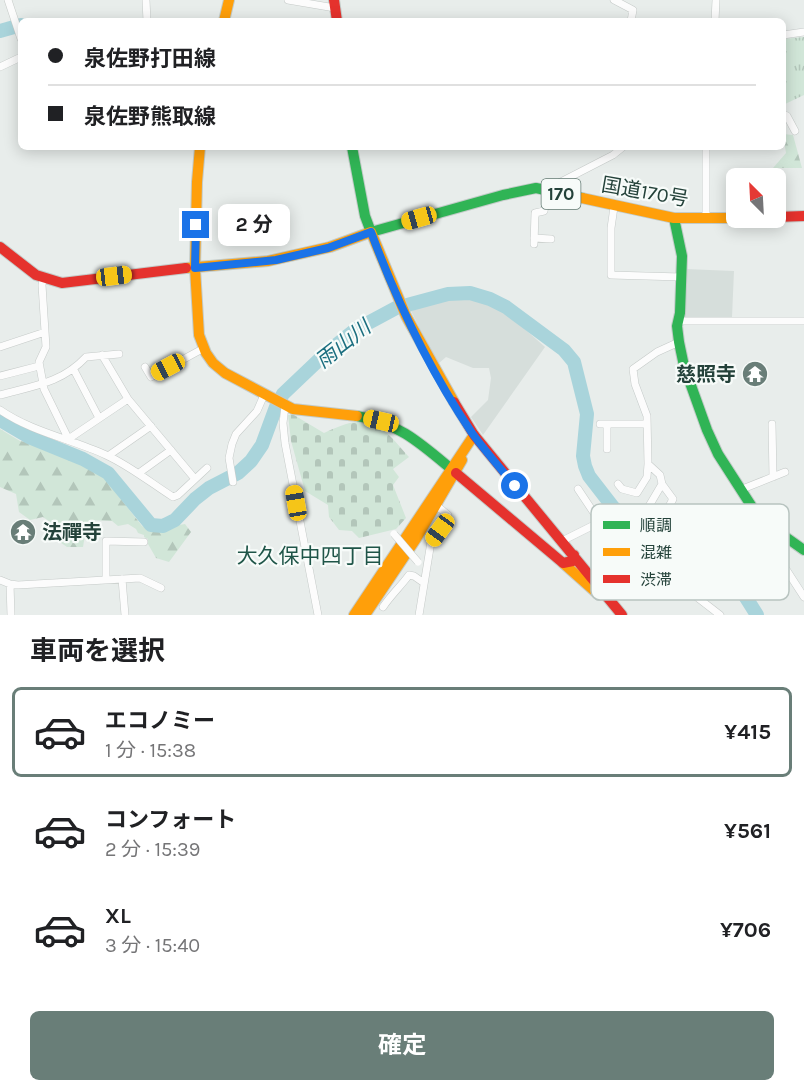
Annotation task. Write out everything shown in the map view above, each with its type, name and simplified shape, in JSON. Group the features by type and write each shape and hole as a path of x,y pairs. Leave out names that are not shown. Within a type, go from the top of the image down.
{"main road":[{"path":"225,18 229,0"},
{"path":"200,150 195,268 199,335 213,363 225,373 276,401 314,412 360,416 381,421 408,434 591,588"},
{"path":"353,150 365,216 371,232 406,316 447,394 474,435 591,577"},
{"name":"国道170号","path":"43,279 62,283 276,260 328,248 371,232 514,192 536,188 614,207 674,218 726,219"},
{"path":"786,217 804,216"},
{"path":"674,218 682,256 678,321 684,366 711,442 751,504"},
{"path":"0,247 29,271 43,279"},
{"path":"354,615 453,471 474,435"},
{"path":"365,615 437,506 453,471"},
{"path":"789,539 804,550"},
{"path":"563,563 573,561 573,555"},
{"path":"605,600 622,615"},
{"path":"610,600 622,615"}],"street":[{"path":"8,0 18,33"},
{"path":"146,0 147,18"},
{"path":"288,0 335,4"},
{"path":"614,0 633,10 632,18"},
{"path":"715,18 716,0"},
{"path":"786,34 804,32"},
{"path":"0,67 18,58"},
{"path":"786,116 795,131"},
{"path":"551,239 534,241 535,213 544,211 547,190 619,150"},
{"path":"706,150 706,219"},
{"path":"614,207 611,275 681,277"},
{"path":"43,279 46,346 39,366 43,384 67,439"},
{"path":"678,321 804,321"},
{"path":"0,347 45,332"},
{"path":"618,484 622,489 637,493 647,477 647,416 635,384 633,369 657,352 679,342"},
{"path":"145,366 151,377 204,348"},
{"path":"0,395 43,384 74,370 86,357 119,354"},
{"path":"102,356 129,399 195,479"},
{"path":"0,376 39,366"},
{"path":"74,370 99,418"},
{"path":"67,439 129,399"},
{"path":"233,482 229,458 236,435 257,411 276,401 283,423 318,615"},
{"path":"0,410 27,426 108,456 139,473 173,497 207,468"},
{"path":"607,449 603,424 647,424"},
{"path":"772,424 773,477"},
{"path":"108,456 152,426"},
{"path":"139,473 171,450"},
{"path":"648,464 660,475 662,484"},
{"path":"740,490 785,472"},
{"path":"578,489 591,508"},
{"path":"419,615 431,542 447,520 448,515 437,506"},
{"path":"562,541 591,526"},
{"path":"394,534 418,562 427,565"},
{"path":"106,579 106,541 144,542"},
{"path":"789,574 804,597"},
{"path":"383,607 410,575 424,583"},
{"path":"0,580 10,584 140,578 161,588"},
{"path":"122,579 125,615"},
{"path":"10,584 11,615"},
{"path":"701,600 720,615"}],"shaded area":[{"path":"685,269 734,271 732,317 684,318"},
{"path":"445,299 472,299 492,305 518,323 545,347 483,435 471,417 488,400 491,378 489,368 473,368 446,357 438,364 411,311"}],"green space":[{"path":"804,37 804,95 786,104 786,39"},
{"path":"786,134 793,135 802,168 773,168 786,153"},
{"path":"288,415 294,415 324,433 352,422 363,421 372,423 389,435 409,457 393,469 399,477 393,485 406,518 396,529 359,538 352,531 339,530 329,517 328,505 305,491 291,441"},
{"path":"0,429 20,441 26,442 27,439 84,464 103,476 142,526 149,530 159,532 185,524 191,532 169,562 156,558 148,544 148,539 136,529 128,524 118,526 112,521 90,520 87,523 83,547 67,547 48,534 53,524 43,517 30,520 19,512 16,494 0,487"}],"waterway":[{"path":"0,31 18,26"},
{"name":"雨山川","path":"0,420 29,437 83,459 108,473 151,525 163,526 175,520 209,488 238,473 251,461 262,445 283,394 324,355 355,330 396,308 448,294 470,293 506,307 564,350 574,362 587,414 583,456 585,466 589,476 611,504"},
{"name":"雨山川","path":"748,600 757,615"}],"traffic: fast":[{"path":"353,150 365,216 371,232 536,188 582,198"},
{"path":"674,218 682,256 680,313 677,326 684,366 718,454 750,504"},
{"path":"357,416 384,423 407,435 450,468"},
{"path":"789,539 804,550"}],"traffic: slow":[{"path":"225,18 229,0"},
{"path":"195,268 200,150"},
{"path":"582,198 674,218 726,218"},
{"path":"186,268 268,261 330,247 371,232 406,316 454,402"},
{"path":"195,268 199,335 213,363 225,373 293,409 357,416"},
{"path":"354,615 474,435"},
{"path":"365,615 416,539 462,460"},
{"path":"563,563 591,588"}],"traffic: jam":[{"path":"334,0 337,18"},
{"path":"786,217 804,216"},
{"path":"0,247 36,275 62,283 186,268"},
{"path":"454,402 474,435 591,577"},
{"path":"456,473 563,563 573,561 574,555"},
{"path":"610,600 622,615"}],"place":[{"name":"慈照寺","path":"755,374"},
{"name":"法禪寺","path":"23,532"}],"district":[{"name":"大久保中四丁目","path":"310,556"}],"route":[{"path":"196,225 195,268 276,260 328,248 371,232 406,316 447,394 474,435 515,486"}]}
